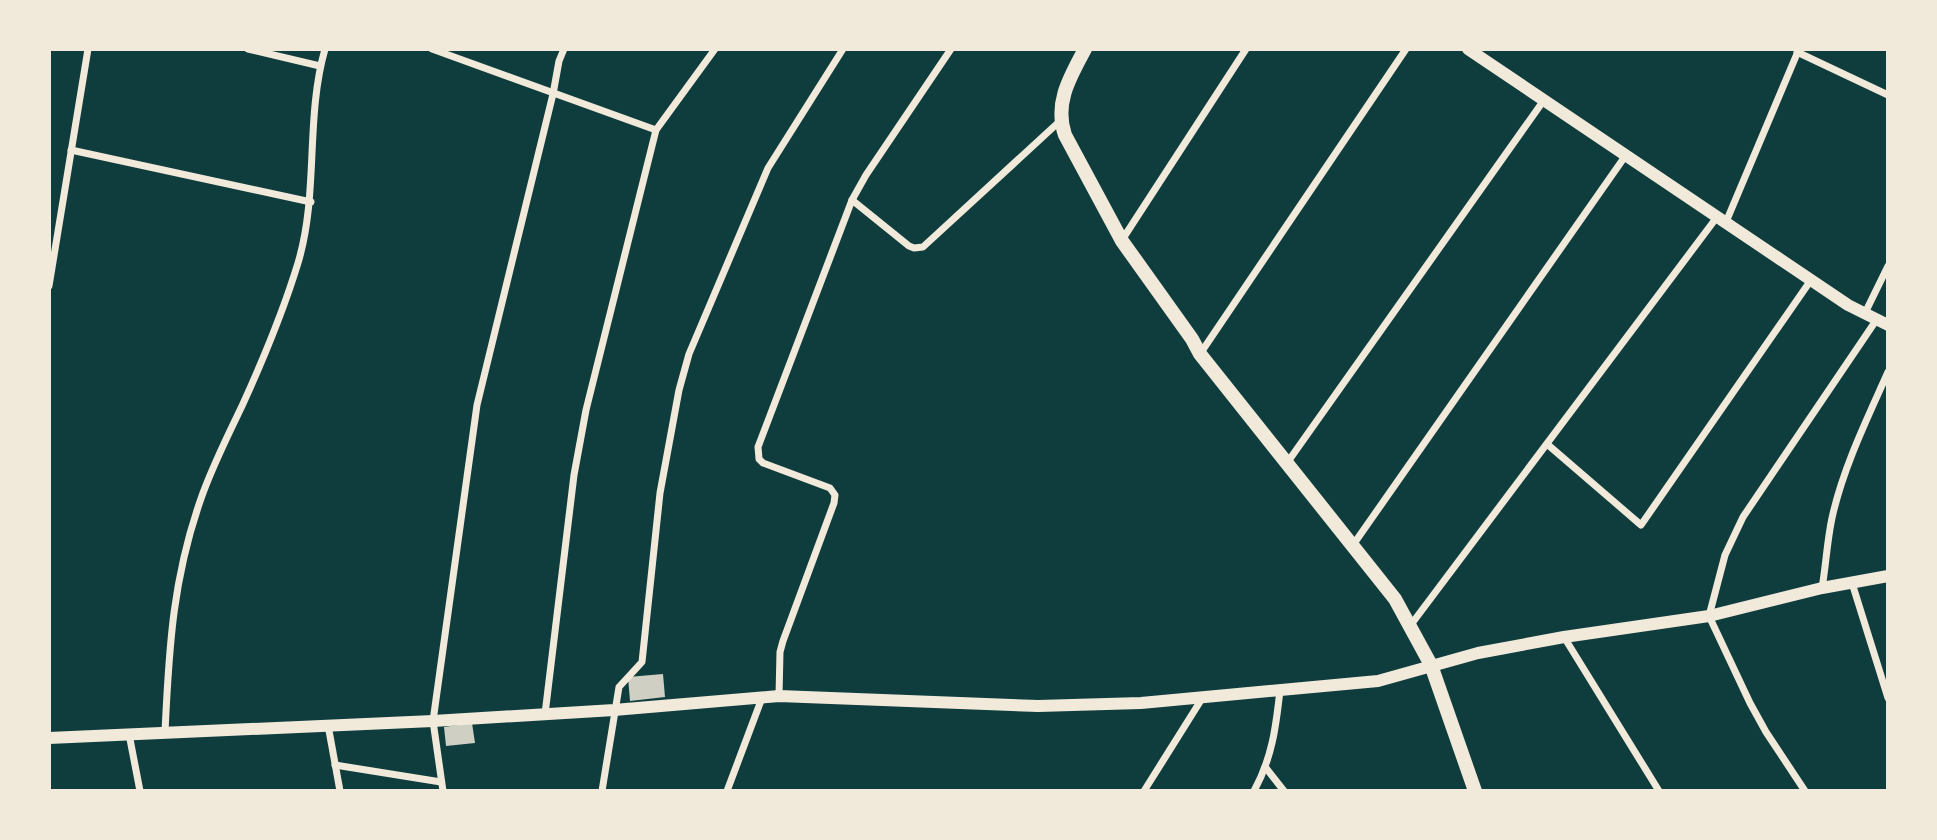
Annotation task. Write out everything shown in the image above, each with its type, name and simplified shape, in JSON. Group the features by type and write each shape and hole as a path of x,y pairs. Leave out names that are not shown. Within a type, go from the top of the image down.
{"main road":[{"path":"1085,49 1066,83 1061,102 1060,121 1065,135 1122,241 1200,354 1395,599 1431,665 1475,791"}],"street":[{"path":"49,286 88,49"},
{"path":"248,49 320,66"},
{"path":"165,732 168,655 175,591 188,537 222,444 276,326 299,261 310,202 315,111 320,66 325,49"},
{"path":"432,49 656,130"},
{"path":"335,765 442,787 433,721 477,405 564,49"},
{"path":"545,714 581,435 656,130 715,49"},
{"path":"602,791 619,687 642,662 660,493 679,390 689,354 768,168 843,49"},
{"path":"779,696 780,652 783,641 835,495 830,488 763,463 757,453 852,200 951,49"},
{"path":"1122,241 1246,49"},
{"path":"1200,354 1406,49"},
{"path":"1468,49 1811,280 1877,319"},
{"path":"1410,626 1722,219 1798,50 1888,95"},
{"path":"1287,463 1544,100"},
{"path":"852,200 909,246 923,247 1060,121"},
{"path":"71,150 310,202"},
{"path":"1352,545 1626,155"},
{"path":"1805,791 1761,722 1709,616 1725,555 1743,517 1877,319 1888,266"},
{"path":"1547,444 1641,525 1811,280"},
{"path":"1822,588 1832,518 1864,424 1888,372"},
{"path":"49,738 433,721 779,696 1038,706 1104,705 1204,697 1378,681 1478,653 1564,637 1709,616 1822,588 1888,576"},
{"path":"1852,583 1888,698"},
{"path":"1564,637 1659,791"},
{"path":"1254,791 1266,768 1275,738 1280,690"},
{"path":"1144,791 1204,697"},
{"path":"727,791 762,698"},
{"path":"328,725 340,791"},
{"path":"129,734 140,791"},
{"path":"1266,768 1284,791"}],"building":[{"path":"663,674 665,697 630,701 628,677"},
{"path":"472,723 475,743 446,746 444,727"}]}
